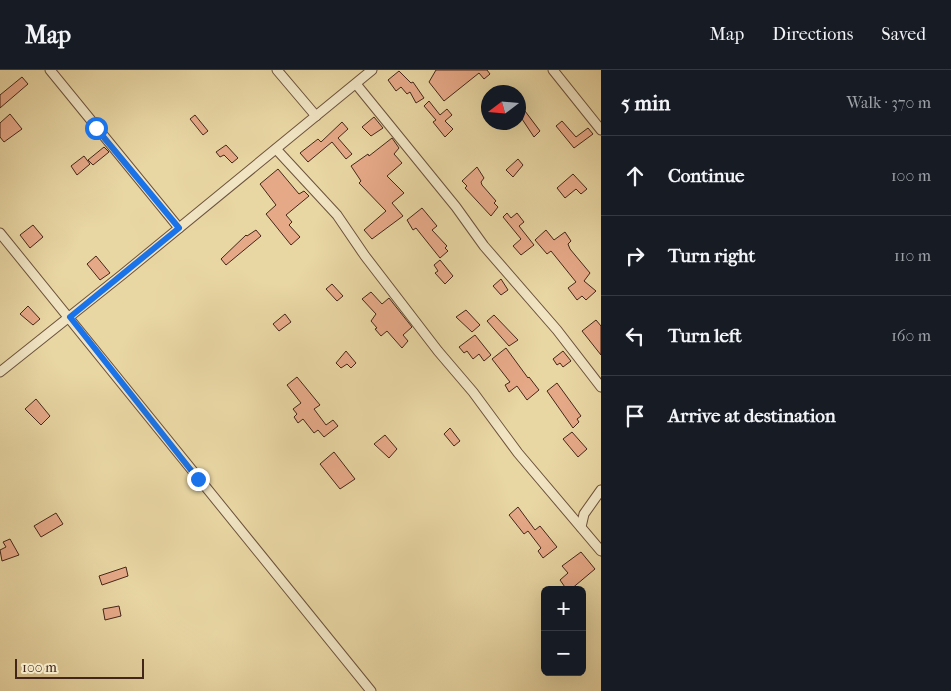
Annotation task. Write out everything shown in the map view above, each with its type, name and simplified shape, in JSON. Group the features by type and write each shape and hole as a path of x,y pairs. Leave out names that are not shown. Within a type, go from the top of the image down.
{"street":[{"path":"50,70 179,228"},
{"path":"277,70 316,116"},
{"path":"0,372 372,70"},
{"path":"553,70 601,130"},
{"path":"356,84 456,207 484,246 557,330 601,387"},
{"path":"276,149 337,215 353,240 438,351 473,392 518,453 601,551"},
{"path":"0,233 70,317 198,479 371,691"},
{"path":"581,527 584,514 601,490"}],"building":[{"path":"436,70 487,70 490,74 484,79 479,73 444,101 429,82"},
{"path":"399,71 411,83 413,82 424,98 416,103 410,92 407,94 401,87 396,91 388,80"},
{"path":"22,77 28,84 0,108 0,95"},
{"path":"429,101 440,115 447,109 452,115 445,121 453,129 445,137 433,122 436,120 424,106"},
{"path":"526,112 540,131 534,137 526,125"},
{"path":"10,114 22,129 4,142 0,137 0,123"},
{"path":"195,115 208,131 203,135 190,119"},
{"path":"374,117 383,128 371,136 362,127"},
{"path":"562,121 576,137 588,128 593,134 574,148 556,126"},
{"path":"342,122 348,129 338,138 352,154 346,159 332,142 308,162 300,153 318,139 321,142"},
{"path":"392,138 399,148 394,154 402,163 387,176 404,193 392,203 403,216 372,239 364,230 386,211 359,183 361,181 351,166 368,154 369,156"},
{"path":"226,145 238,158 232,163 224,155 220,157 216,152"},
{"path":"104,147 109,152 93,165 88,160"},
{"path":"84,156 90,164 77,175 71,166"},
{"path":"518,159 523,165 513,177 506,170"},
{"path":"477,167 484,178 481,182 482,185 496,201 494,203 498,207 491,216 465,188 467,186 462,181"},
{"path":"278,169 299,194 304,191 309,196 286,215 292,222 289,225 300,237 291,245 266,214 276,205 260,184"},
{"path":"573,174 587,189 581,194 576,189 565,198 557,188"},
{"path":"422,208 437,226 432,230 447,246 445,248 448,251 440,258 416,228 413,230 407,220"},
{"path":"507,213 511,218 517,213 524,222 519,226 534,245 521,255 513,246 521,239 503,217"},
{"path":"33,225 43,237 30,248 20,235"},
{"path":"256,230 261,236 226,265 221,259 246,235"},
{"path":"546,230 554,240 565,232 571,241 568,244 570,249 590,273 584,281 596,291 586,300 582,296 577,300 568,288 576,282 551,251 547,254 535,240"},
{"path":"96,256 110,273 100,280 87,264"},
{"path":"440,260 453,276 445,284 435,273 438,271 434,265"},
{"path":"501,279 508,290 501,295 493,286"},
{"path":"332,284 343,296 337,301 326,289"},
{"path":"371,292 382,304 389,298 412,327 403,335 408,341 402,348 387,331 381,336 375,329 377,328 371,321 376,314 362,299"},
{"path":"28,306 40,319 33,325 20,314"},
{"path":"466,310 480,325 472,332 456,317"},
{"path":"285,314 291,322 279,331 273,324"},
{"path":"494,315 518,340 509,346 487,321"},
{"path":"596,320 601,326 601,355 582,331"},
{"path":"475,335 491,355 484,361 479,354 473,359 467,351 464,353 459,347"},
{"path":"506,348 539,390 527,400 517,386 509,392 505,385 510,382 492,359"},
{"path":"346,351 356,363 351,368 347,364 341,368 336,363"},
{"path":"563,351 571,361 563,367 560,363 557,365 553,359"},
{"path":"297,377 320,405 314,409 326,425 333,420 338,426 324,437 318,430 314,433 303,419 298,423 294,417 297,414 293,409 301,403 287,385"},
{"path":"557,383 581,416 577,419 579,422 573,428 547,391"},
{"path":"36,399 50,416 41,425 25,409"},
{"path":"450,428 460,441 454,446 444,434"},
{"path":"572,432 587,449 578,457 563,439"},
{"path":"385,435 397,449 389,458 374,444"},
{"path":"334,452 355,479 340,489 320,464"},
{"path":"518,507 535,530 540,526 557,547 543,558 538,551 541,548 528,531 524,534 509,515"},
{"path":"56,513 63,524 41,537 34,526"},
{"path":"10,539 19,555 2,561 0,550 6,547 3,542"},
{"path":"581,552 595,569 575,586 564,586 560,580 568,573 562,566"},
{"path":"126,567 128,576 102,585 99,576"},
{"path":"119,606 121,616 105,620 103,609"}],"route":[{"path":"96,128 179,228 70,317 198,479"}]}
